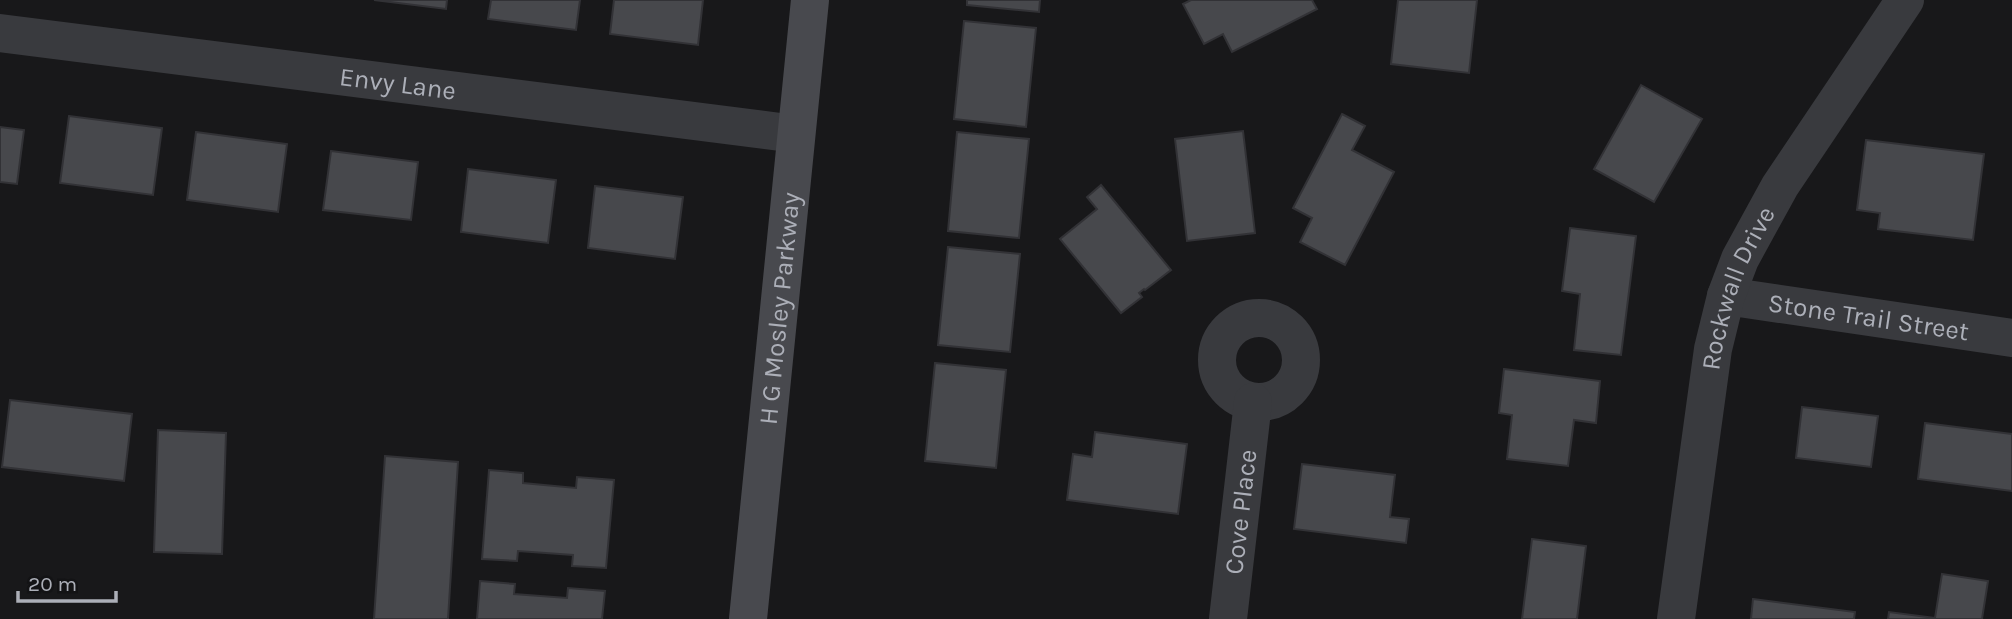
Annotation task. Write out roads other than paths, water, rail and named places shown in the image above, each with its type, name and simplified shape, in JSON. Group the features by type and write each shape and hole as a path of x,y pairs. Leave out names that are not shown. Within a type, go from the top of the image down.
{"main road":[{"name":"H G Mosley Parkway","path":"748,619 810,0"}],"street":[{"name":"Rockwall Drive","path":"1676,619 1713,349 1726,296 1740,259 1780,186 1905,0"},
{"name":"Envy Lane","path":"0,33 796,134"},
{"name":"Stone Trail Street","path":"1726,296 2012,338"},
{"name":"Cove Place","path":"1228,619 1253,402"}]}
